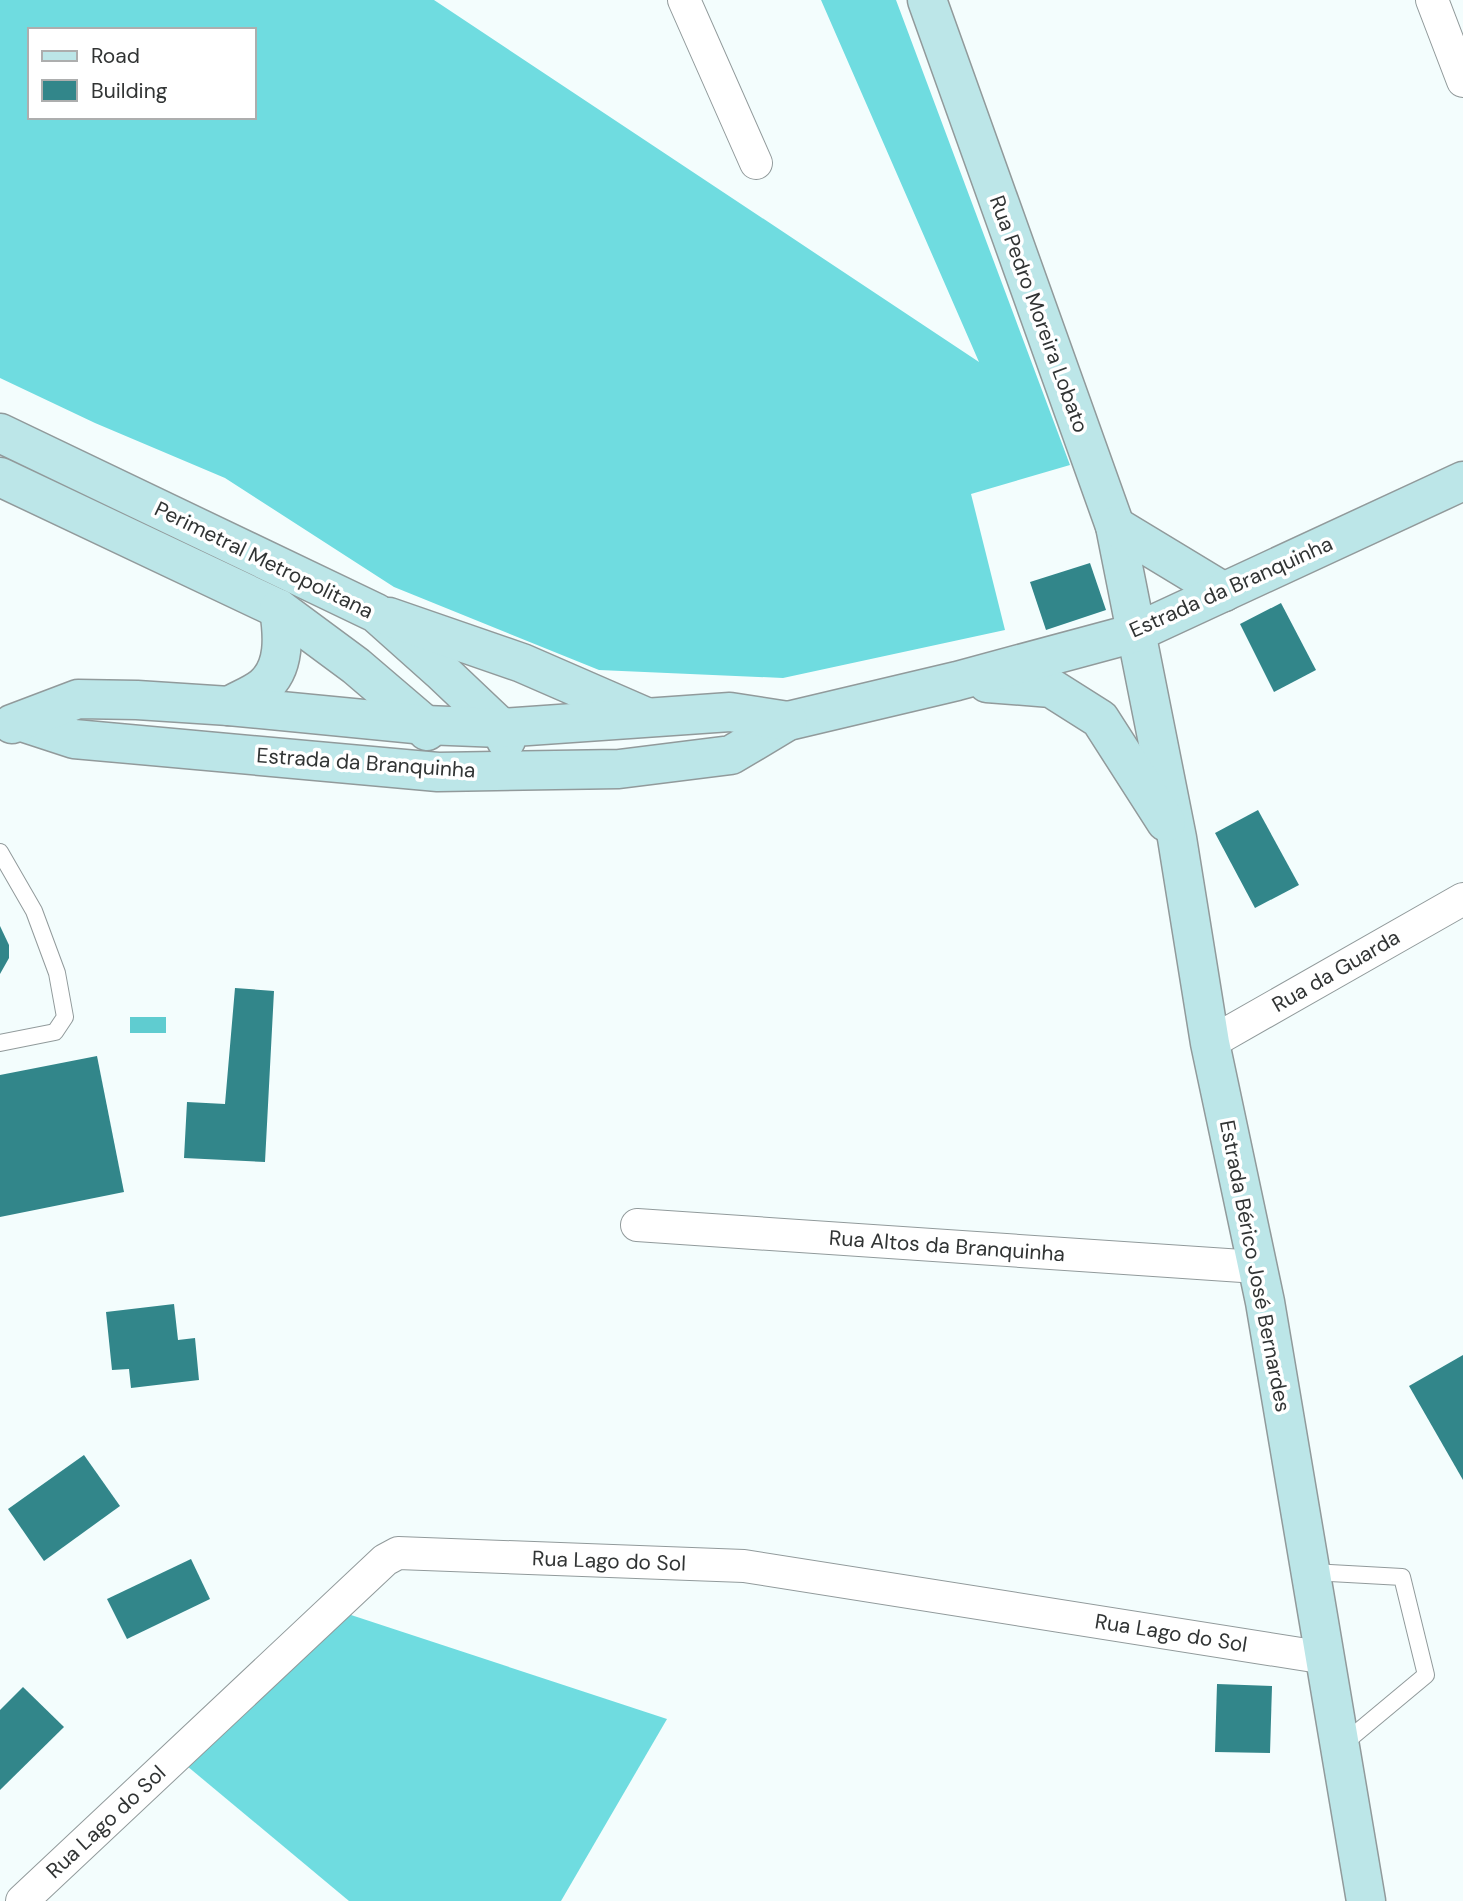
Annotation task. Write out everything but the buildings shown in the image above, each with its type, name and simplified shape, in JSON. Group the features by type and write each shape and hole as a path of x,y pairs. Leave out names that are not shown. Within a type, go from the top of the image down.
{"main road":[{"name":"Rua Pedro Moreira Lobato","path":"927,0 1115,526 1135,633"},
{"name":"Perimetral Metropolitana","path":"0,433 376,613 500,728"},
{"name":"Perimetral Metropolitana","path":"0,477 279,609 356,666 425,725"},
{"name":"Estrada da Branquinha","path":"11,725 74,739 438,772 619,769 731,755 788,721 957,681 1135,633 1463,481"},
{"path":"1115,526 1224,592"},
{"path":"229,706 264,687 275,669 283,650 279,609"},
{"path":"376,613 522,663 651,719"},
{"name":"Estrada Bérico José Bernardes","path":"1135,633 1177,838 1210,1043 1257,1267 1312,1572 1366,1901"},
{"path":"957,681 1051,688 1100,719 1177,838"},
{"name":"Estrada da Branquinha","path":"11,725 78,699 229,706 425,725 500,728 730,712 788,721"},
{"path":"425,725 438,772"},
{"path":"500,728 520,772"}],"street":[{"path":"684,0 756,163"},
{"path":"1432,0 1463,81"},
{"name":"Rua da Guarda","path":"1210,1043 1463,899"},
{"name":"Rua Altos da Branquinha","path":"637,1225 1257,1267"},
{"name":"Rua Lago do Sol","path":"22,1901 385,1560 398,1553 744,1566 1326,1658"}],"lane":[{"path":"0,852 34,911 57,973 65,1017 55,1032 0,1043"},
{"path":"1312,1572 1402,1577 1426,1675 1340,1747"}],"shaded area":[{"path":"0,0 434,0 979,362 821,0 896,0 1070,465 971,494 1005,630 783,678 599,670 394,587 225,478 95,423 0,378"},
{"path":"130,1017 166,1017 166,1033 130,1033"},
{"path":"348,1614 667,1719 561,1901 349,1901 181,1761"}]}
